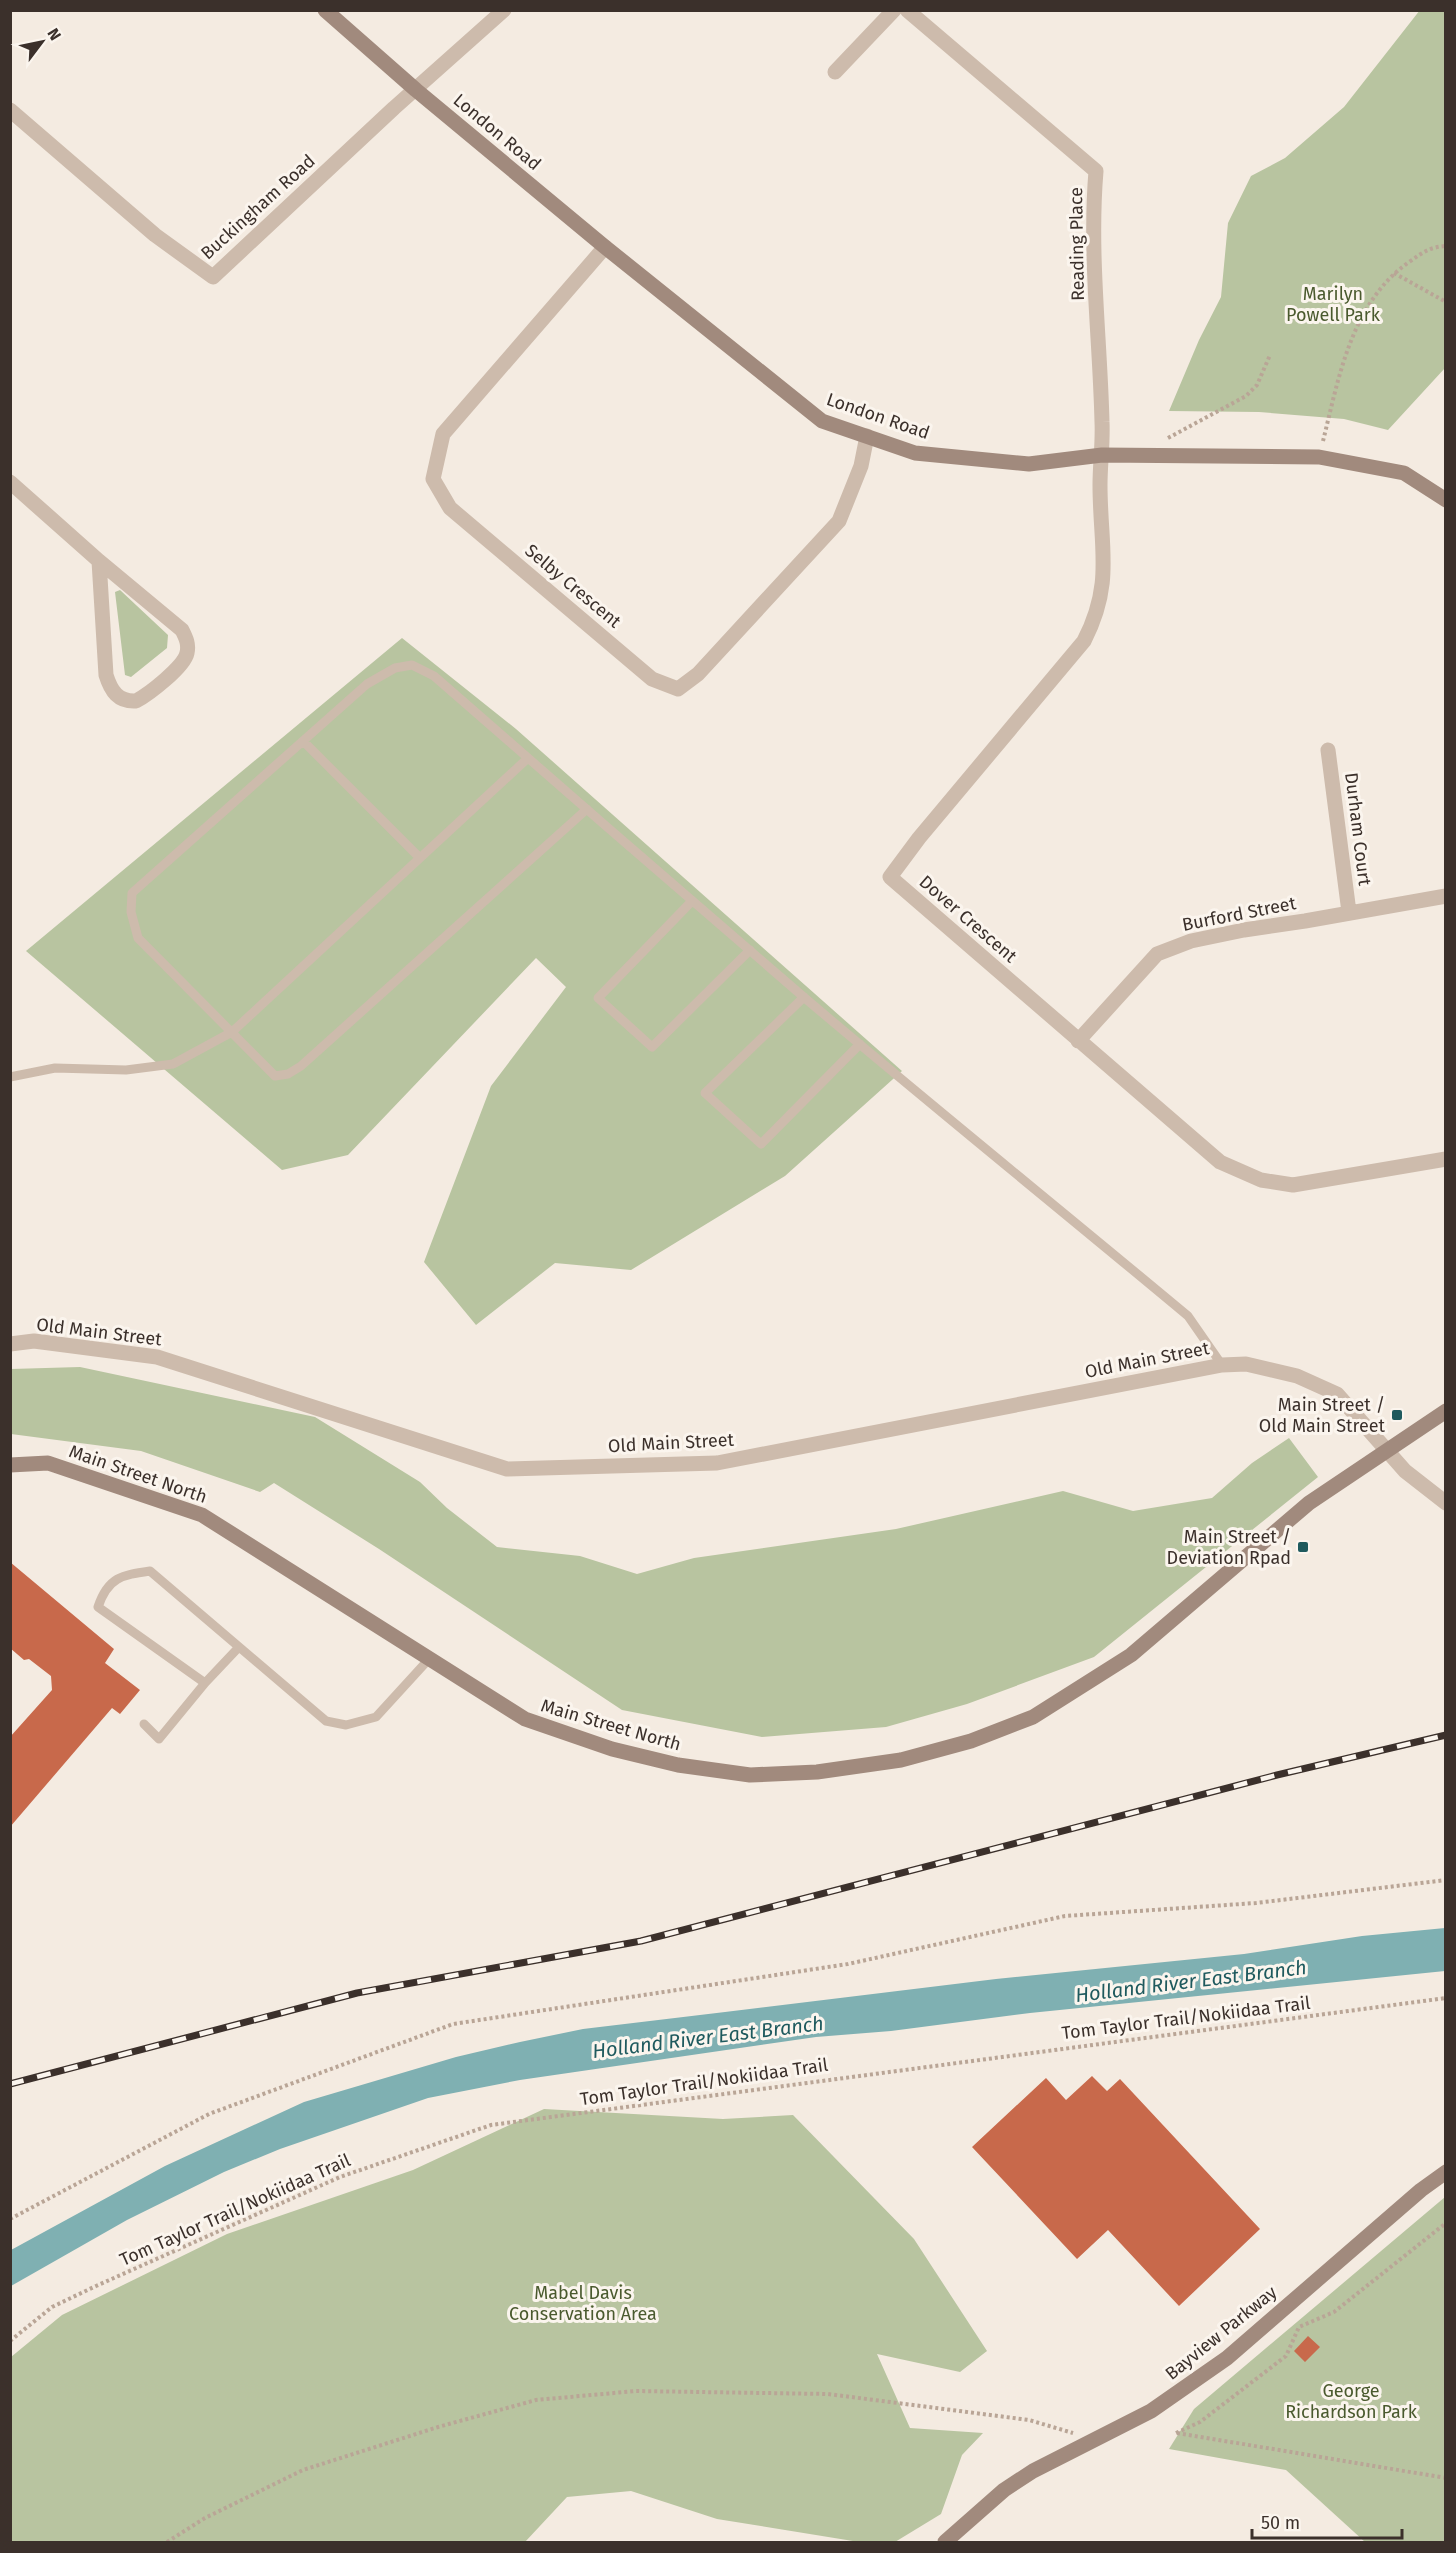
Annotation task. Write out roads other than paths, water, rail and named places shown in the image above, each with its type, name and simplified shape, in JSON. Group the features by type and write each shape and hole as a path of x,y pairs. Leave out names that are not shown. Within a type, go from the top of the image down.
{"street":[{"name":"London Road","path":"325,10 416,90 605,247 822,421 915,453 1029,464 1102,456 1319,457 1404,473 1446,500"},
{"path":"416,90 504,10"},
{"path":"836,72 894,10"},
{"name":"Reading Place","path":"907,10 1096,171 1092,210 1102,456"},
{"name":"Buckingham Road","path":"10,110 155,235 213,277 416,90"},
{"name":"Selby Crescent","path":"605,247 443,434 433,479 450,508 652,679 678,689 698,674 839,521 861,466 867,436"},
{"name":"Dover Crescent","path":"1102,456 1100,484 1104,574 1101,599 1084,641 919,838 890,877 1220,1162 1261,1180 1293,1185 1446,1159"},
{"path":"10,482 99,561 182,630 188,651 184,661 136,701 128,702 119,698 109,685 106,675 99,561"},
{"name":"Durham Court","path":"1328,750 1349,912"},
{"name":"Burford Street","path":"1078,1041 1157,954 1191,941 1446,896"},
{"name":"Old Main Street","path":"10,1344 34,1341 157,1357 507,1469 717,1463 1222,1365 1246,1364 1297,1376 1337,1394 1405,1470 1446,1503"},
{"name":"Main Street North","path":"10,1465 48,1463 202,1515 525,1719 612,1749 678,1766 750,1774 817,1772 901,1760 971,1741 1034,1717 1121,1661 1309,1503 1446,1411"},
{"name":"Bayview Parkway","path":"945,2542 1004,2490 1033,2471 1151,2410 1227,2358 1420,2190 1446,2172"}],"lane":[{"path":"587,809 301,1066 288,1074 275,1076 138,938 131,912 132,892 367,684 395,668 412,665 434,676 804,997 1188,1316 1222,1365"},
{"path":"303,741 419,857"},
{"path":"10,1077 55,1068 126,1070 172,1064 232,1032 528,758"},
{"path":"692,901 598,998 652,1047 750,950"},
{"path":"804,997 705,1093 761,1144 860,1044"},
{"path":"205,1683 98,1607 103,1593 122,1575 150,1571 326,1721 346,1725 376,1717 429,1659"},
{"path":"144,1724 159,1739 205,1683 239,1647"}],"water":[{"name":"Holland River East Branch","path":"1445,1928 1445,1971 1030,2013 891,2031 816,2037 520,2080 428,2098 280,2149 224,2172 127,2220 11,2286 11,2250 165,2166 304,2102 456,2057 583,2029 996,1979 1244,1954 1362,1936"}],"railway":[{"path":"10,2084 357,1993 641,1941 1277,1775 1446,1735"}],"place":[{"name":"Main Street / Old Main Street","path":"1397,1415"},
{"name":"Main Street / Deviation Rpad","path":"1303,1547"}],"park label":[{"name":"Marilyn Powell Park","path":"1333,304"},
{"name":"Mabel Davis Conservation Area","path":"583,2303"},
{"name":"George Richardson Park","path":"1351,2401"}]}
